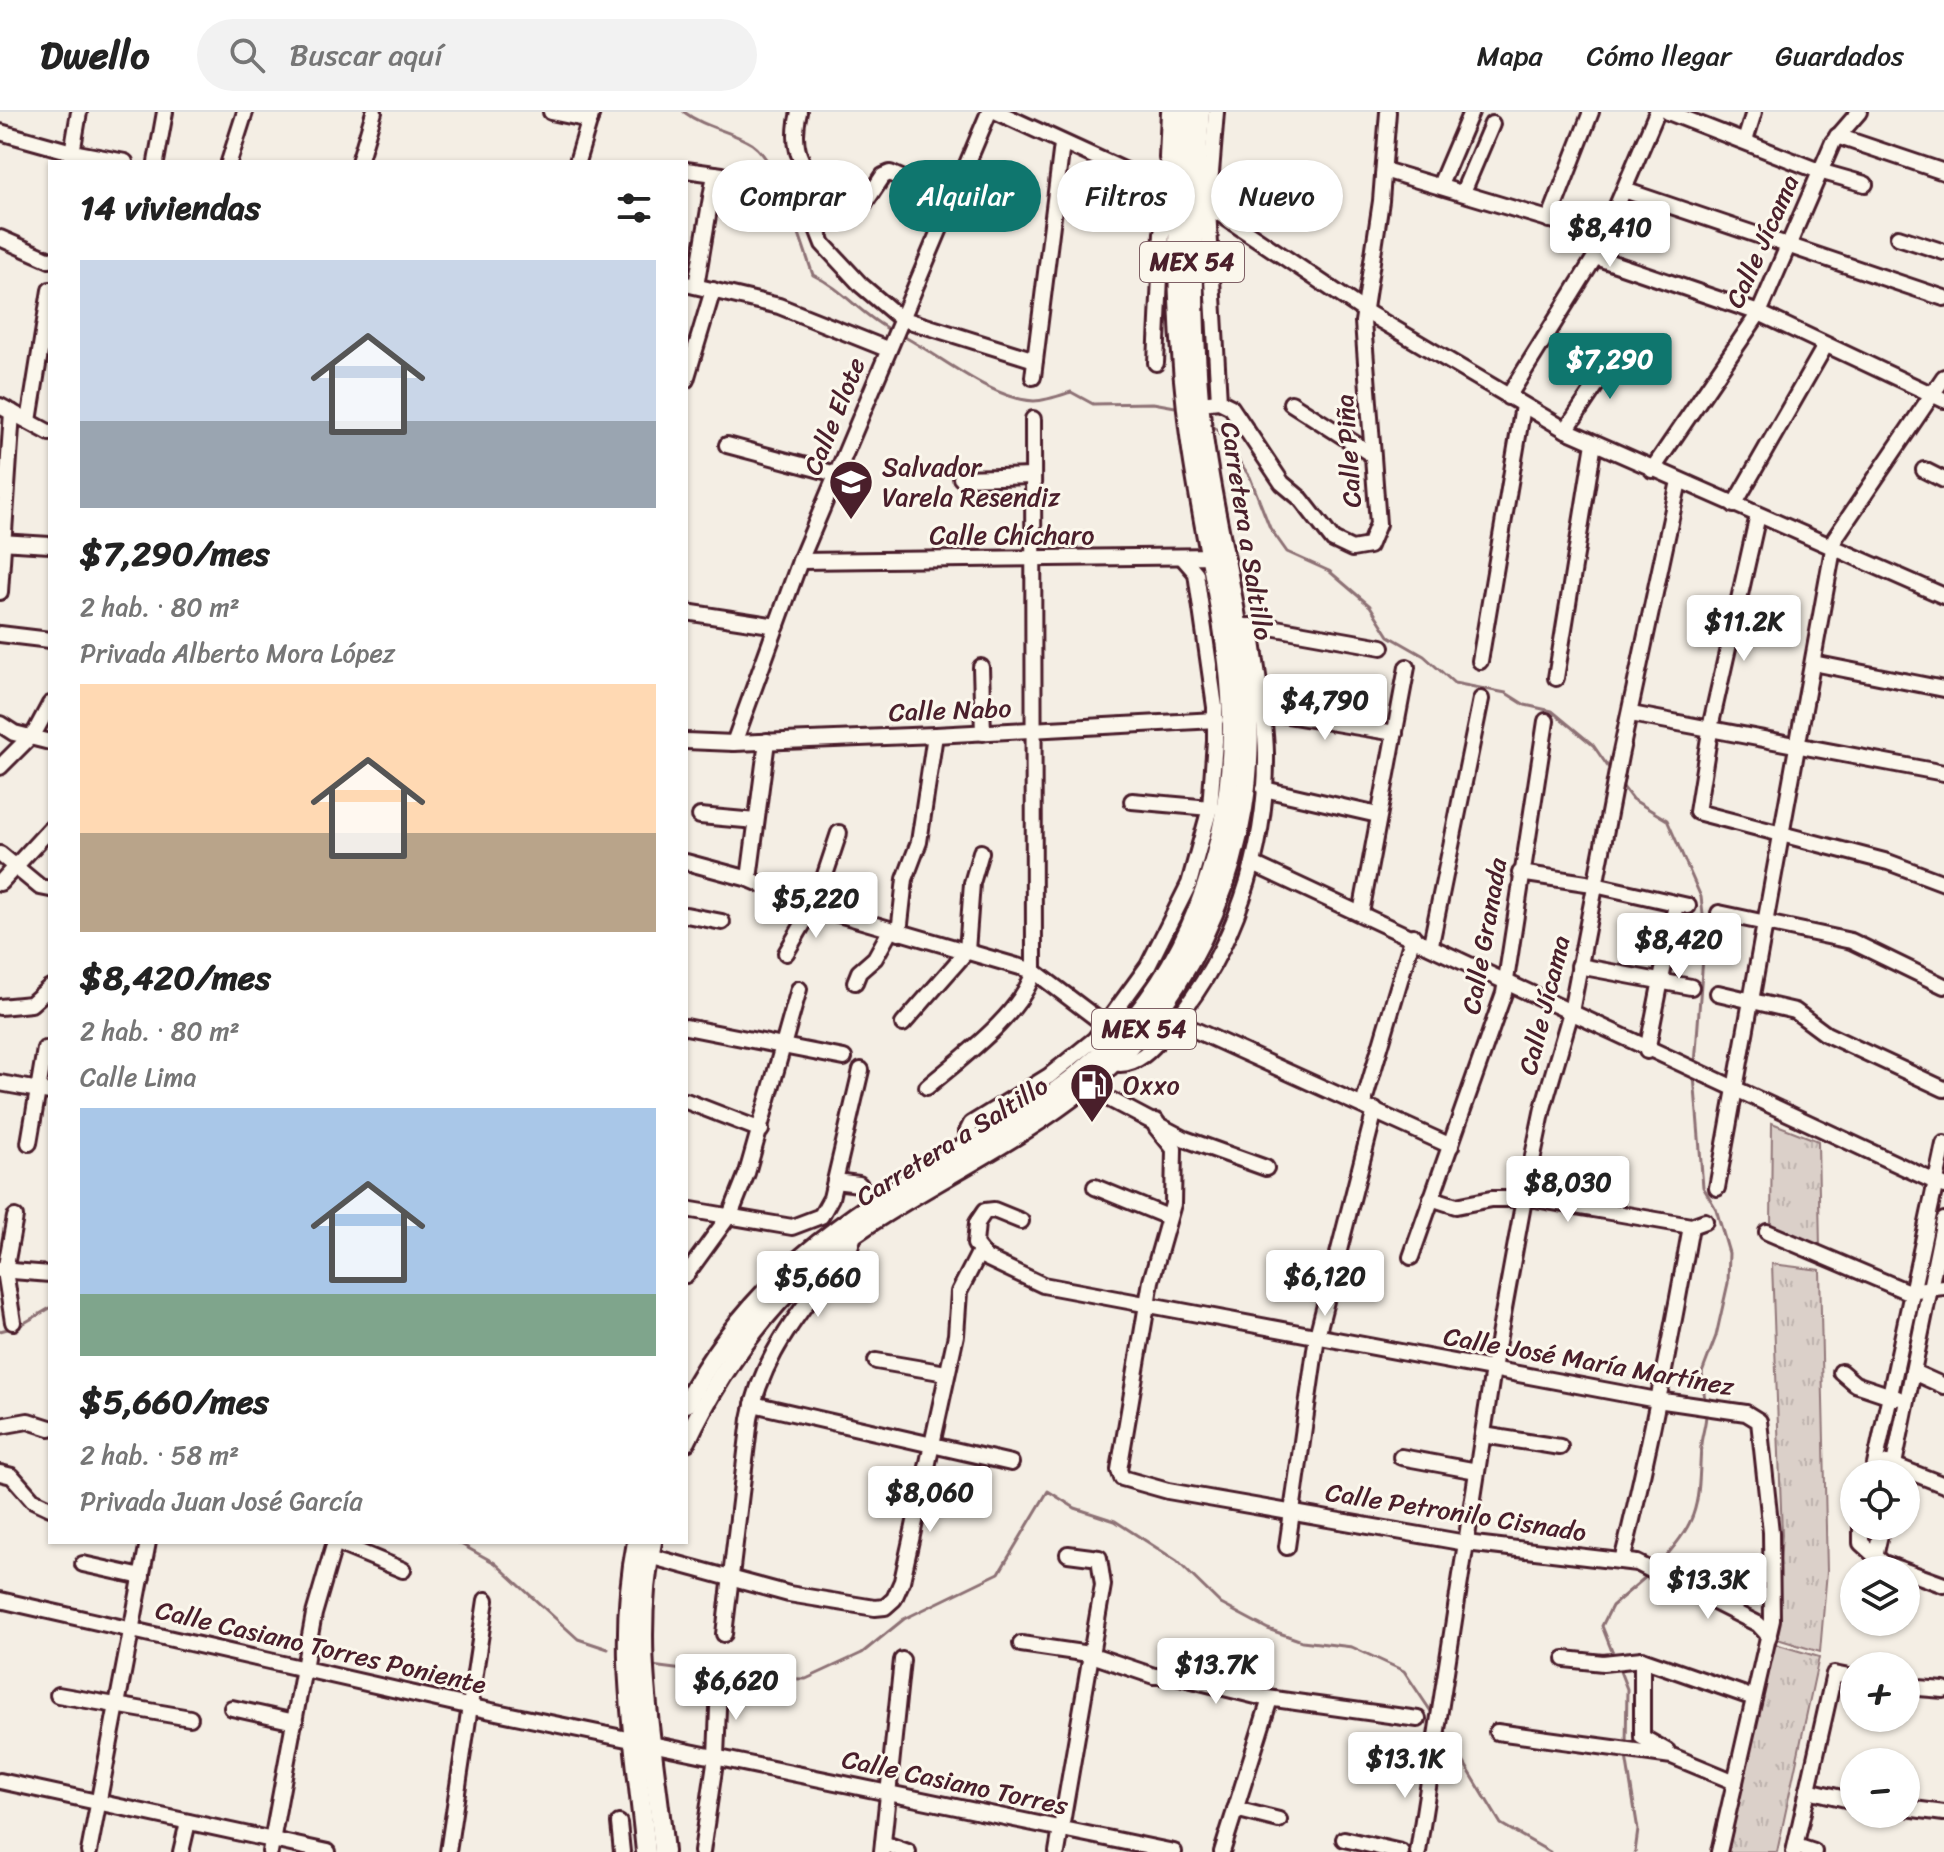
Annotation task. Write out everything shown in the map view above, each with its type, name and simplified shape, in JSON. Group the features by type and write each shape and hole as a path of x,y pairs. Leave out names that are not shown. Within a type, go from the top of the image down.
{"main road":[{"name":"Carretera a Saltillo","path":"1184,112 1187,160"},
{"name":"Carretera a Saltillo","path":"1194,160 1200,112"},
{"name":"Carretera a Saltillo","path":"688,1437 716,1383 753,1330 873,1202 973,1143 1054,1083 1100,1056 1149,1000 1186,940 1213,870 1228,800 1232,720 1217,556 1177,232"},
{"name":"Carretera a Saltillo","path":"1190,232 1199,411"},
{"name":"Carretera a Saltillo","path":"688,1400 718,1348 757,1298 847,1229 1034,1123 1091,1083 1113,1063 1161,1008 1181,978 1215,909 1236,843 1254,708 1244,626 1217,556"},
{"path":"640,1546 626,1655 664,1852"},
{"path":"640,1739 646,1852"}],"street":[{"path":"72,157 79,112"},
{"path":"156,160 165,112"},
{"path":"230,160 245,112"},
{"path":"360,160 374,112"},
{"path":"551,112 591,116 578,160"},
{"path":"799,112 796,140 802,164 813,178 854,205 865,203 883,176 889,173"},
{"name":"Calle Elote","path":"968,160 989,112"},
{"path":"997,112 1100,160"},
{"path":"1168,160 1169,112"},
{"path":"1195,179 1216,112"},
{"path":"1440,185 1471,112"},
{"path":"1549,220 1591,112"},
{"path":"1508,397 1595,257 1657,112"},
{"path":"1668,112 1819,171 1865,184"},
{"path":"1745,141 1754,112"},
{"name":"Calle Jícama","path":"1652,470 1759,313 1819,171 1837,136 1859,112"},
{"name":"Calle Piña","path":"1199,411 1231,407 1282,483 1301,499 1328,534 1352,549 1369,546 1377,530 1363,310 1384,170 1385,113"},
{"path":"1463,192 1492,124"},
{"path":"0,132 72,157 104,160"},
{"path":"1837,136 1944,172"},
{"path":"1033,377 1049,225 1062,144"},
{"path":"688,170 712,174"},
{"path":"1384,170 1605,236"},
{"path":"712,188 691,285 801,313 888,345"},
{"path":"1624,190 1944,298"},
{"path":"1195,201 1231,220 1363,310 1566,430 1944,596"},
{"path":"818,232 823,244 899,320 1035,360"},
{"name":"Calle Elote","path":"734,743 800,561 937,232"},
{"path":"1156,363 1162,232"},
{"path":"1898,237 1944,252"},
{"path":"0,238 48,259"},
{"path":"1595,257 1759,313 1938,398"},
{"path":"688,373 713,290"},
{"path":"29,421 48,302"},
{"path":"1734,505 1825,346"},
{"path":"1566,430 1621,348"},
{"path":"1717,1188 1833,546 1838,532 1938,398 1944,377"},
{"path":"1291,403 1371,454"},
{"path":"1480,661 1523,406"},
{"path":"0,592 6,409 48,432"},
{"path":"927,1087 987,1036 1023,993 1034,971 1036,730 1033,419"},
{"path":"1556,678 1594,443"},
{"path":"727,445 836,474"},
{"path":"1924,470 1944,480"},
{"path":"961,478 1033,476"},
{"name":"Calle Jícama","path":"1418,1852 1493,1369 1524,1199 1543,1108 1571,1012 1620,756 1679,481"},
{"path":"1758,515 1711,728 1697,812 1888,862 1944,883"},
{"path":"2,543 48,545"},
{"name":"Calle Chícharo","path":"800,561 1217,556"},
{"path":"1054,1083 1091,1043 1148,966 1176,914 1195,867 1210,808 1216,720 1196,573 1183,558"},
{"path":"688,612 777,626"},
{"path":"1244,626 1382,647"},
{"path":"0,634 48,640"},
{"path":"1813,663 1944,689"},
{"path":"981,667 983,733"},
{"path":"1361,913 1407,667"},
{"path":"1431,944 1481,699"},
{"path":"0,767 29,738 48,707"},
{"path":"1113,1063 1128,1064 1143,1056 1175,1021 1225,942 1253,864 1264,789 1266,753 1254,708 1395,733"},
{"path":"1631,714 1944,773"},
{"name":"Calle Nabo","path":"688,743 983,733 1216,720"},
{"name":"Calle Granada","path":"1411,1257 1484,1056 1505,982 1546,721"},
{"path":"0,724 29,738 48,742"},
{"path":"855,982 859,972 875,958 894,932 905,879 919,842 935,735"},
{"path":"749,879 767,741"},
{"path":"1264,789 1378,815"},
{"path":"1132,801 1210,808"},
{"path":"700,816 756,821"},
{"path":"0,883 48,831"},
{"path":"786,953 814,907 839,833"},
{"path":"903,1024 967,951 972,883 981,852"},
{"path":"0,854 40,887 48,889"},
{"path":"688,863 749,879 814,907 1034,971 1104,1024"},
{"path":"1253,864 1431,944 1647,1051 1940,1184"},
{"path":"1520,873 1596,885 1682,905 1659,982 1647,1051"},
{"path":"1719,913 1767,921 1860,944 1944,986"},
{"path":"688,915 722,922"},
{"path":"1287,1547 1317,1336 1369,1108 1413,936"},
{"path":"1579,966 1691,987"},
{"path":"0,1007 31,1004 48,989"},
{"path":"688,1272 727,1217 747,1173 799,989"},
{"path":"1718,993 1803,1014 1826,1034 1944,1089"},
{"path":"1175,1021 1451,1146"},
{"path":"688,1027 785,1043 844,1058"},
{"path":"29,1143 44,1091 45,1049"},
{"path":"688,1209 792,1227 808,1224 826,1211 861,1070"},
{"path":"0,1083 44,1091"},
{"path":"1091,1083 1109,1099 1156,1121 1185,1139 1266,1168"},
{"path":"688,1102 761,1130"},
{"path":"1149,1303 1173,1204 1175,1155 1156,1121"},
{"path":"1879,1460 1876,1458 1940,1184 1944,1144"},
{"path":"835,1181 859,1184 873,1202"},
{"path":"1095,1187 1168,1217"},
{"path":"1431,1198 1456,1206 1491,1199 1524,1199 1698,1224 1622,1561"},
{"path":"640,1546 797,1596 875,1608 890,1603 902,1581 957,1331 959,1292 979,1253 975,1238 983,1213 994,1210 1021,1221"},
{"path":"724,1634 753,1404 760,1381 785,1335 817,1289 848,1254 847,1229 826,1211"},
{"path":"13,1322 3,1270 15,1217"},
{"path":"1895,1460 1913,1372 1937,1287 1944,1220"},
{"path":"1767,1232 1914,1291 1937,1287"},
{"name":"Calle José María Martínez","path":"979,1253 1043,1285 1657,1400 1746,1413 1759,1421 1771,1532 1772,1620 1769,1636"},
{"path":"3,1270 48,1274"},
{"name":"Calle Petronilo Cisnado","path":"1149,1303 1120,1476 1168,1491 1466,1543 1644,1566 1758,1624 1769,1636"},
{"path":"876,1361 946,1373"},
{"path":"1841,1372 1855,1384 1907,1402"},
{"path":"1913,1372 1944,1386"},
{"path":"753,1404 1011,1463"},
{"path":"0,1426 28,1421 48,1427"},
{"path":"1483,1435 1560,1447"},
{"path":"1401,1457 1477,1471"},
{"path":"0,1473 12,1476 33,1500 48,1507"},
{"path":"1920,1478 1944,1485"},
{"path":"1861,1540 1874,1556"},
{"path":"89,1852 148,1544"},
{"path":"271,1846 303,1667 334,1544"},
{"path":"340,1544 403,1570"},
{"path":"1057,1852 1102,1589 1102,1565 1095,1556 1068,1554"},
{"path":"83,1564 142,1577"},
{"path":"1920,1576 1944,1585"},
{"name":"Calle Casiano Torres Poniente","path":"0,1600 472,1707 640,1739"},
{"path":"448,1852 486,1600"},
{"path":"1719,1852 1769,1636"},
{"path":"1021,1644 1089,1654 1154,1676 1176,1676 1270,1699 1418,1719"},
{"path":"1565,1659 1618,1662 1642,1659 1754,1698"},
{"path":"1642,1659 1642,1737 1667,1756"},
{"path":"902,1660 882,1848 908,1852"},
{"path":"1814,1852 1795,1849 1834,1674 1840,1675"},
{"path":"702,1852 716,1756 719,1685"},
{"path":"1920,1688 1944,1690"},
{"path":"58,1695 190,1718"},
{"path":"1222,1852 1270,1699"},
{"path":"232,1708 295,1722"},
{"path":"1497,1732 1667,1756 1735,1782"},
{"name":"Calle Casiano Torres","path":"640,1739 1174,1852"},
{"path":"0,1781 188,1822 271,1846 328,1852"},
{"path":"1808,1790 1840,1798"},
{"path":"1235,1809 1279,1820"},
{"path":"1920,1810 1944,1813"},
{"path":"181,1852 188,1822"},
{"path":"619,1823 622,1852"},
{"path":"1095,1852 1097,1836"},
{"path":"1344,1839 1401,1852"}],"green space":[{"path":"1772,1123 1818,1141 1820,1250 1771,1229"},
{"path":"1772,1264 1820,1270 1827,1571 1820,1652 1774,1638 1782,1535"},
{"path":"1772,1643 1819,1657 1777,1852 1728,1852"}],"waterway":[{"path":"684,112 700,122 744,139 762,154 780,185 813,275 892,331"},
{"path":"899,334 982,384 1017,398 1038,401 1071,392 1093,404 1153,403 1181,408"},
{"path":"1208,424 1217,429 1250,477 1270,528 1287,552 1329,571 1370,606 1389,636 1424,656 1454,683 1506,693 1525,705 1552,711 1593,745 1611,771"},
{"path":"1620,783 1632,799 1667,820 1701,897 1705,931 1695,1064"},
{"path":"1694,1076 1703,1187 1716,1209 1729,1253 1728,1283 1716,1336 1702,1373 1705,1402"},
{"path":"0,1331 19,1326 48,1309"},
{"path":"1656,1567 1682,1537 1694,1511 1706,1414"},
{"path":"652,1666 745,1678 806,1679 862,1653 904,1619 999,1573 1048,1491 1075,1508 1115,1521 1177,1561 1221,1604 1268,1629 1302,1641 1352,1647 1404,1671 1434,1716"},
{"path":"461,1544 495,1563 578,1639 608,1649"},
{"path":"1615,1659 1602,1626 1612,1606 1648,1575"},
{"path":"1618,1666 1627,1689 1626,1744"},
{"path":"1443,1728 1501,1824 1550,1852"},
{"path":"1626,1756 1638,1830 1635,1852"}],"place":[{"name":"Salvador Varela Resendiz","path":"851,521"},
{"name":"Oxxo","path":"1092,1124"}]}
